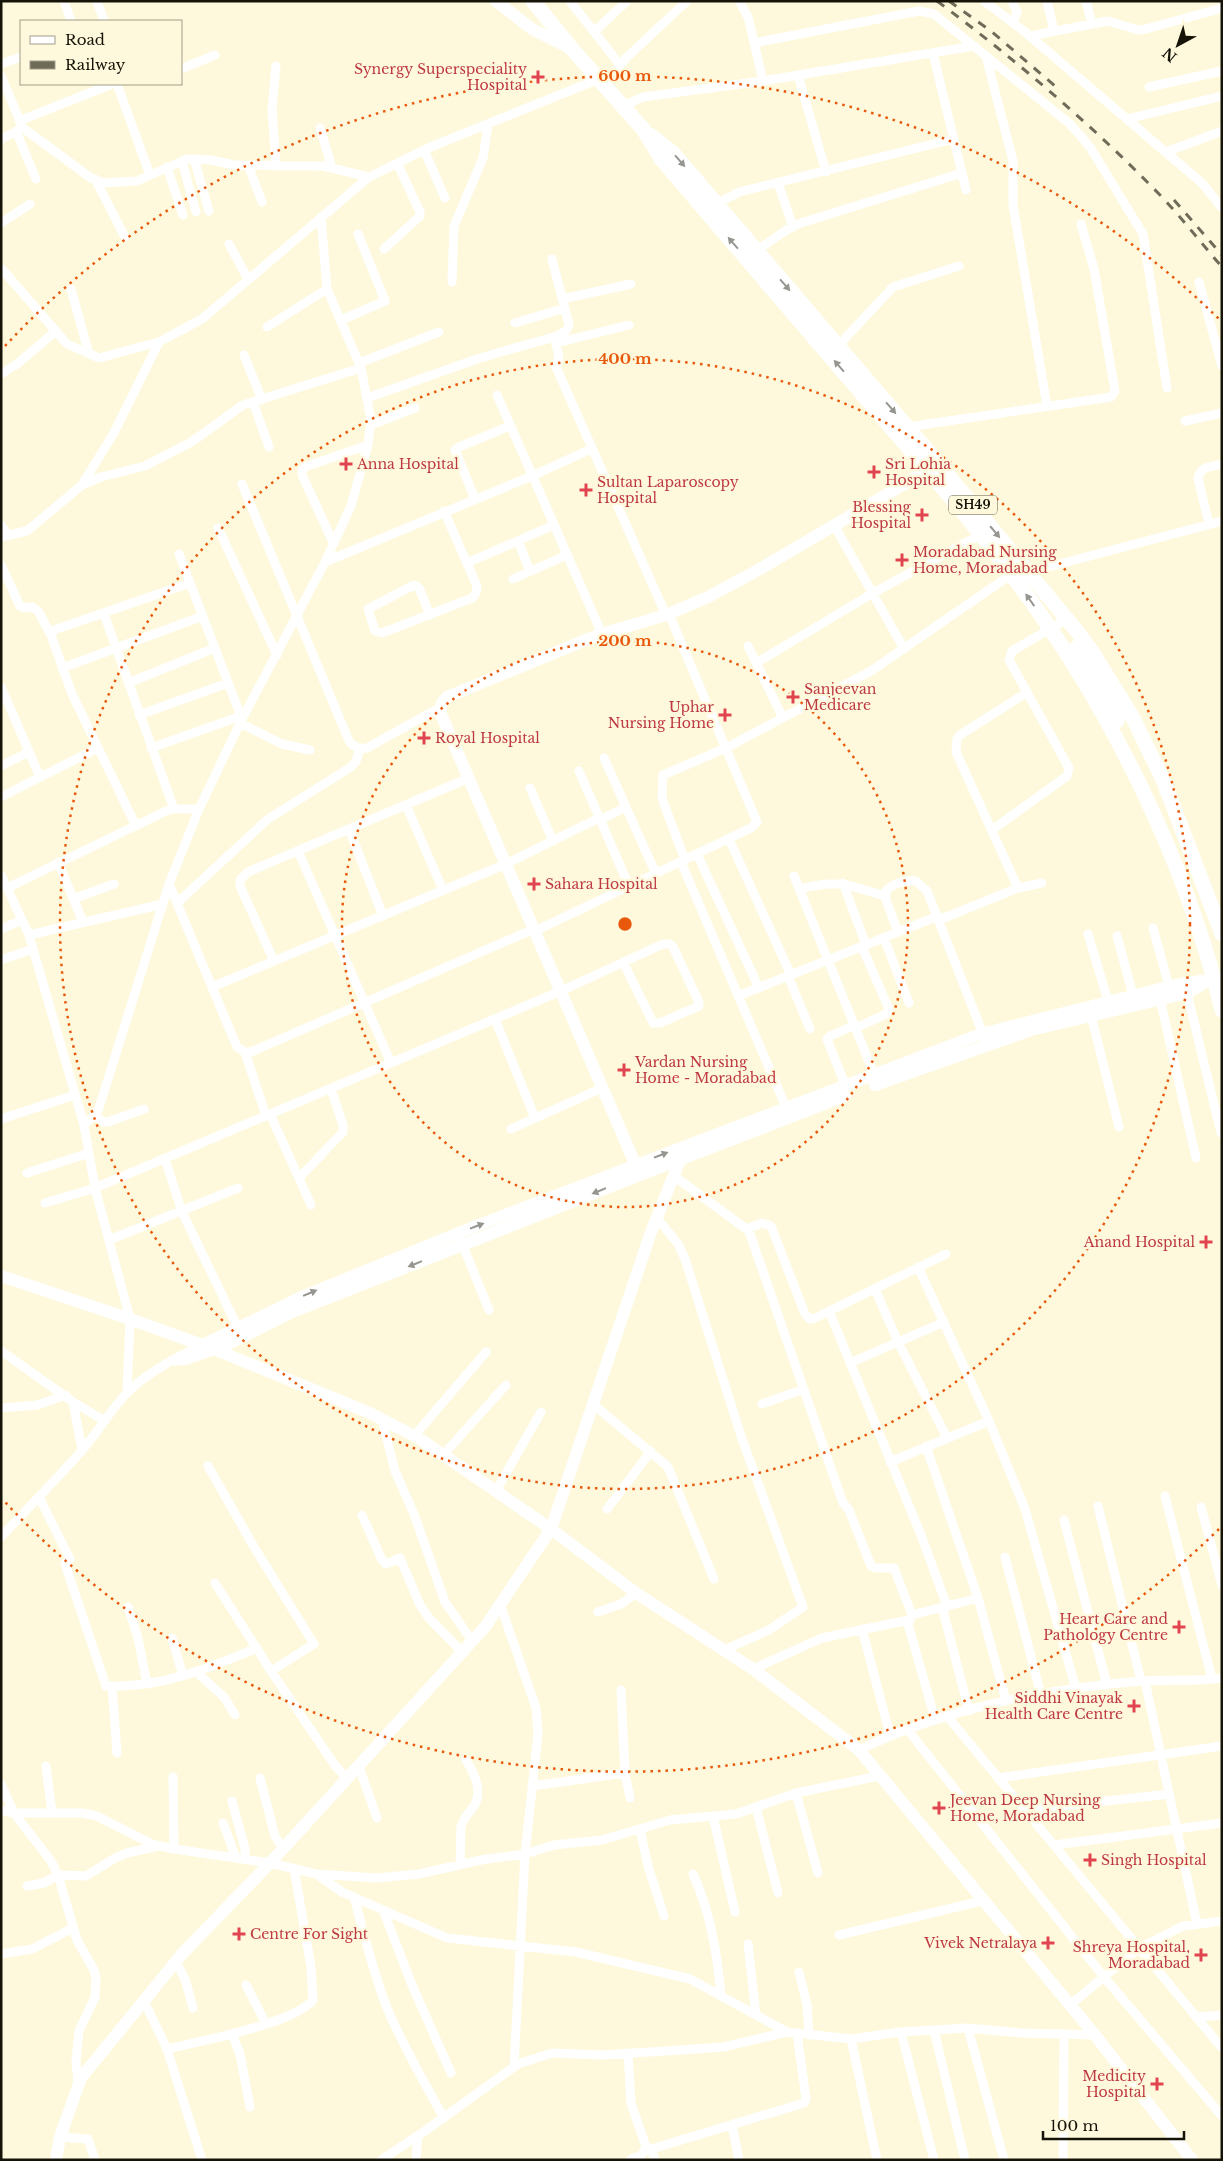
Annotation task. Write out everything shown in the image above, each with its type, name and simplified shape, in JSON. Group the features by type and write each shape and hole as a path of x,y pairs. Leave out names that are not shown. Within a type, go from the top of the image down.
{"main road":[{"path":"496,1 532,29 572,48"},
{"name":"SH49","path":"533,1 643,129 662,160 933,467 1029,572 1072,624 1100,663 1132,718 1164,782 1222,934"},
{"name":"SH49","path":"643,129 673,153 907,427 980,535 1012,574 1050,628 1133,770 1187,893 1216,977"},
{"path":"638,1170 440,712 441,707 447,697 602,634 667,615 708,597 752,574 933,467"},
{"name":"SH49","path":"1072,624 1080,655 1142,769 1203,909 1222,1010"},
{"path":"1060,643 1080,655"},
{"path":"203,1345 304,1296 461,1239 985,1039 1031,1030 1108,1001 1216,977"},
{"path":"1068,1016 1091,1015 1187,993 1216,977"},
{"path":"788,1113 846,1087 877,1080"},
{"path":"56,2160 60,2138 81,2078 176,1962 359,1767 485,1627 551,1529 657,1218 681,1154"},
{"path":"216,1350 290,1313 461,1239"},
{"path":"1,1276 216,1350 382,1420 414,1436 551,1529 636,1593 752,1669 859,1750 1095,2035 1192,2160"}],"street":[{"path":"64,1 70,20"},
{"path":"97,1 104,20"},
{"path":"570,1 620,64"},
{"path":"594,32 627,1"},
{"path":"1,268 66,344 99,358 159,342 202,319 369,177 424,150 602,82 687,1"},
{"path":"739,1 748,16 763,81"},
{"path":"984,1 1030,36 1203,184 1222,208"},
{"path":"1012,1 1017,12 1012,23"},
{"path":"1047,1 1054,31"},
{"path":"1086,1 1092,24"},
{"path":"1030,36 1108,21 1138,30 1146,29 1222,8"},
{"path":"754,44 919,11 934,14 1070,124 1090,147 1139,226 1142,234 1167,388"},
{"path":"623,106 643,97 763,81 974,46"},
{"path":"933,53 966,190"},
{"path":"182,68 215,54"},
{"path":"986,56 1014,160 1013,205 1047,406"},
{"path":"1,64 20,57"},
{"path":"276,66 272,109 276,166"},
{"path":"1149,87 1222,71"},
{"path":"798,75 826,172"},
{"path":"1,76 36,180"},
{"path":"1,139 19,127 110,85"},
{"path":"117,85 150,175"},
{"path":"1127,119 1222,96"},
{"path":"452,282 454,226 483,158 488,124"},
{"path":"19,127 103,183 137,181 182,161 194,159 248,165 332,168 369,177"},
{"path":"320,128 332,168"},
{"path":"1166,152 1222,131"},
{"path":"716,204 732,194 954,139"},
{"path":"424,150 445,198"},
{"path":"194,159 208,211"},
{"path":"182,161 196,212"},
{"path":"384,249 420,216 420,212 397,163"},
{"path":"248,165 262,202"},
{"path":"167,167 183,215"},
{"path":"756,251 793,227 962,173"},
{"path":"95,179 125,236"},
{"path":"778,183 793,227"},
{"path":"1,223 30,204"},
{"path":"84,1125 94,1116 99,1108 169,884 199,809 241,720 277,655 296,613 325,562 351,506 368,445 371,425 367,398 360,366 328,289 321,217"},
{"path":"907,427 1111,397 1115,391 1094,269 1081,224"},
{"path":"340,320 382,303 386,299 358,234"},
{"path":"229,244 248,279"},
{"path":"552,259 569,329 556,339"},
{"path":"838,346 893,287 959,266"},
{"path":"1199,282 1222,366"},
{"path":"515,323 563,304 631,284"},
{"path":"71,289 89,354"},
{"path":"267,327 328,289"},
{"path":"367,398 480,358 556,339 629,325"},
{"path":"1,374 17,364 56,331"},
{"path":"1,525 5,536 27,531 82,485 101,476 145,466 193,440 243,405 360,366 439,332"},
{"path":"169,884 237,1047 245,1052 251,1052 535,930 656,874 755,825 757,818 556,367 559,356 556,339"},
{"path":"82,485 115,431 159,342"},
{"path":"244,355 269,447"},
{"path":"497,395 602,634"},
{"path":"371,425 415,408"},
{"path":"1185,421 1222,412"},
{"path":"475,498 455,450 510,426"},
{"path":"333,542 302,475 302,471 305,467 368,445"},
{"path":"325,562 475,498 532,476 591,449"},
{"path":"1209,524 1198,478 1204,468 1222,464"},
{"path":"242,484 349,741 360,749 367,748 441,707"},
{"path":"430,615 419,588 414,585 368,609 376,631 382,633 430,615 475,596 477,586 444,511"},
{"path":"1029,572 1222,521"},
{"path":"467,563 554,525"},
{"path":"834,525 904,649"},
{"path":"218,528 277,655"},
{"path":"756,663 873,593 980,535"},
{"path":"518,541 530,571"},
{"path":"179,554 241,720 282,744 310,750"},
{"path":"513,579 567,555"},
{"path":"1,565 20,606 24,608 32,607 38,611 51,635 72,694 136,826"},
{"path":"788,1113 683,861 664,804 662,778 666,773 726,748 871,671 1012,574"},
{"path":"51,635 54,630 190,583"},
{"path":"104,614 174,809"},
{"path":"62,668 202,616"},
{"path":"992,830 1067,776 1068,768 1010,664 1009,656 1012,651 1050,628 1072,624"},
{"path":"748,646 783,718"},
{"path":"128,683 215,648"},
{"path":"139,715 228,683"},
{"path":"1,687 40,777"},
{"path":"1018,888 956,752 957,740 960,735 1026,693"},
{"path":"151,748 241,720"},
{"path":"1,797 98,748"},
{"path":"177,903 268,819 351,767 356,762 360,749"},
{"path":"1,766 29,752"},
{"path":"604,758 656,874"},
{"path":"579,771 629,886"},
{"path":"274,961 240,886 240,880 248,872 469,778"},
{"path":"530,788 554,841"},
{"path":"406,805 443,890"},
{"path":"212,987 506,864 626,807"},
{"path":"7,888 58,862 174,809 199,809"},
{"path":"348,829 383,916"},
{"path":"729,839 810,1029"},
{"path":"298,851 391,1063"},
{"path":"697,854 759,988"},
{"path":"58,862 83,922"},
{"path":"1,875 29,935 84,1125 95,1188 130,1319 127,1393"},
{"path":"794,876 877,1080"},
{"path":"898,932 885,896 890,886 904,881 916,881 927,891 939,918 985,1039"},
{"path":"799,889 825,883 843,883 885,896"},
{"path":"843,883 888,1009 886,1014 830,1036 827,1039 846,1087"},
{"path":"738,996 898,932 1018,888 1042,883"},
{"path":"73,899 114,884"},
{"path":"29,935 163,904"},
{"path":"1,929 22,920"},
{"path":"1153,928 1169,986"},
{"path":"1088,934 1108,1001"},
{"path":"1117,936 1133,995"},
{"path":"884,938 909,1003"},
{"path":"45,1203 95,1188 561,991 663,944 670,944 695,994 698,1006 660,1023 652,1022 624,962"},
{"path":"1,960 33,949"},
{"path":"1187,993 1221,1132"},
{"path":"1160,999 1196,1158"},
{"path":"1091,1015 1119,1127"},
{"path":"495,1019 535,1118"},
{"path":"245,1052 268,1115 311,1204"},
{"path":"511,1129 602,1088"},
{"path":"299,1178 340,1138 343,1132 343,1125 331,1089"},
{"path":"1,1119 75,1095"},
{"path":"94,1116 104,1122 108,1122 144,1109"},
{"path":"27,1173 89,1153"},
{"path":"165,1158 182,1212 238,1328"},
{"path":"674,1176 747,1229 753,1240 843,1502 849,1510 871,1566 876,1568 894,1568 911,1617 908,1624 935,1719"},
{"path":"109,1240 238,1188"},
{"path":"657,1218 678,1244 685,1258 741,1436 803,1607 769,1630 724,1650"},
{"path":"747,1229 762,1223 771,1226 805,1314 810,1319 946,1254"},
{"path":"461,1239 489,1310"},
{"path":"918,1267 989,1421 1029,1521 1076,1689"},
{"path":"875,1289 898,1342 947,1438"},
{"path":"829,1311 921,1535 944,1607 969,1710"},
{"path":"850,1363 944,1322"},
{"path":"1,1537 82,1450 127,1393 158,1368 203,1345"},
{"path":"174,1361 184,1361 216,1350"},
{"path":"1,1351 66,1395 73,1402 105,1421"},
{"path":"414,1436 486,1352"},
{"path":"443,1455 506,1386"},
{"path":"762,1404 804,1389"},
{"path":"1,1408 37,1405 66,1395"},
{"path":"73,1402 82,1450"},
{"path":"593,1404 668,1467 714,1578"},
{"path":"496,1491 541,1412"},
{"path":"382,1420 395,1471 414,1514 444,1602 472,1641"},
{"path":"890,1462 989,1421"},
{"path":"926,1446 978,1598 1006,1701"},
{"path":"607,1510 651,1451"},
{"path":"208,1466 257,1553 314,1644 271,1672"},
{"path":"1165,1496 1212,1679"},
{"path":"39,1497 70,1559 65,1564 104,1684 112,1686 167,1681 216,1666 257,1648"},
{"path":"1098,1506 1161,1755 1197,1924"},
{"path":"1201,1507 1222,1585"},
{"path":"362,1515 382,1560 386,1564 400,1558 420,1605 429,1618 462,1652"},
{"path":"1064,1520 1107,1685"},
{"path":"1005,1557 1041,1695"},
{"path":"215,1583 271,1672 334,1764 347,1779"},
{"path":"598,1612 621,1604 636,1593"},
{"path":"752,1669 822,1638 911,1617 978,1598"},
{"path":"500,1604 536,1708 538,1734 526,1854 514,2067"},
{"path":"128,1607 138,1638 147,1684"},
{"path":"862,1629 890,1735"},
{"path":"172,1638 183,1676"},
{"path":"196,1672 224,1697 235,1715"},
{"path":"859,1750 890,1735 935,1719 1006,1701 1076,1689 1143,1681 1222,1678"},
{"path":"112,1686 117,1753"},
{"path":"620,1690 625,1773 630,1798"},
{"path":"947,1716 1222,2048"},
{"path":"907,1729 1104,1977 1222,2116"},
{"path":"998,1778 1222,1746"},
{"path":"460,1865 462,1821 476,1803 478,1794 475,1777 466,1760"},
{"path":"46,1766 52,1813"},
{"path":"359,1767 377,1818"},
{"path":"532,1786 625,1773"},
{"path":"1,1810 14,1813 82,1813 96,1816 152,1844 174,1850 270,1863 316,1874 376,1878 418,1874 481,1860 526,1854 554,1845 602,1840 670,1820 736,1814 796,1793 880,1776"},
{"path":"173,1777 174,1850"},
{"path":"260,1778 275,1836 283,1849"},
{"path":"1,1784 14,1813 51,1862 58,1875 77,1940 94,1970 97,1988 96,1997 79,2031 76,2061 78,2086"},
{"path":"796,1793 818,1873"},
{"path":"1025,1810 1169,1794"},
{"path":"232,1800 245,1849 241,1859"},
{"path":"756,1807 778,1893"},
{"path":"713,1816 735,1912"},
{"path":"223,1823 241,1859"},
{"path":"1054,1845 1222,1823"},
{"path":"640,1829 648,1866 664,1916"},
{"path":"28,1886 44,1883 58,1875 86,1876 115,1858 127,1853 161,1846"},
{"path":"168,2049 266,2024 305,2007 313,2000 311,1967 294,1868"},
{"path":"316,1874 342,1892 447,1938 576,1952 690,1979 787,2032"},
{"path":"693,1874 701,1890 715,1943 721,1995"},
{"path":"354,1897 371,1962 387,2008 412,2060 444,2118"},
{"path":"839,1935 982,1900"},
{"path":"383,1910 412,1985 451,2073"},
{"path":"1070,2005 1139,1948 1183,1926 1222,1921"},
{"path":"1,1954 32,1949 73,1928"},
{"path":"748,1944 756,2015"},
{"path":"176,1962 185,1979 193,2008"},
{"path":"799,1972 807,2005 809,2035"},
{"path":"246,1985 266,2024"},
{"path":"144,2001 168,2049 202,2160"},
{"path":"1196,2017 1222,2015"},
{"path":"381,2160 444,2118 514,2067 552,2053 603,2055 724,2047 787,2032 851,2039 901,2032 968,2028 1021,2033 1095,2035"},
{"path":"968,2028 1004,2160"},
{"path":"934,2030 965,2160"},
{"path":"901,2032 934,2160"},
{"path":"630,2160 648,2150 804,2103 806,2098 798,2033"},
{"path":"232,2034 240,2054 250,2107"},
{"path":"1062,2160 1064,2034"},
{"path":"851,2039 877,2160"},
{"path":"628,2053 631,2103 646,2147 655,2160"},
{"path":"732,2125 739,2160"},
{"path":"416,2160 418,2136"},
{"path":"60,2138 88,2138 95,2160"}],"railway":[{"path":"937,1 1024,70 1107,143 1168,204 1222,267"},
{"path":"949,1 991,31 1055,86"},
{"path":"1174,200 1222,255"}],"place":[{"name":"Synergy Superspeciality Hospital","path":"538,77"},
{"name":"Anna Hospital","path":"346,464"},
{"name":"Sri Lohia Hospital","path":"874,472"},
{"name":"Sultan Laparoscopy Hospital","path":"586,490"},
{"name":"Blessing Hospital","path":"922,515"},
{"name":"Moradabad Nursing Home, Moradabad","path":"902,560"},
{"name":"Sanjeevan Medicare","path":"793,697"},
{"name":"Uphar Nursing Home","path":"725,715"},
{"name":"Royal Hospital","path":"424,738"},
{"name":"Sahara Hospital","path":"534,884"},
{"name":"Vardan Nursing Home - Moradabad","path":"624,1070"},
{"name":"Anand Hospital","path":"1206,1242"},
{"name":"Heart Care and Pathology Centre","path":"1179,1627"},
{"name":"Siddhi Vinayak Health Care Centre","path":"1134,1706"},
{"name":"Jeevan Deep Nursing Home, Moradabad","path":"939,1808"},
{"name":"Singh Hospital","path":"1090,1860"},
{"name":"Centre For Sight","path":"239,1934"},
{"name":"Vivek Netralaya","path":"1048,1943"},
{"name":"Shreya Hospital, Moradabad","path":"1201,1955"},
{"name":"Medicity Hospital","path":"1157,2084"}]}
